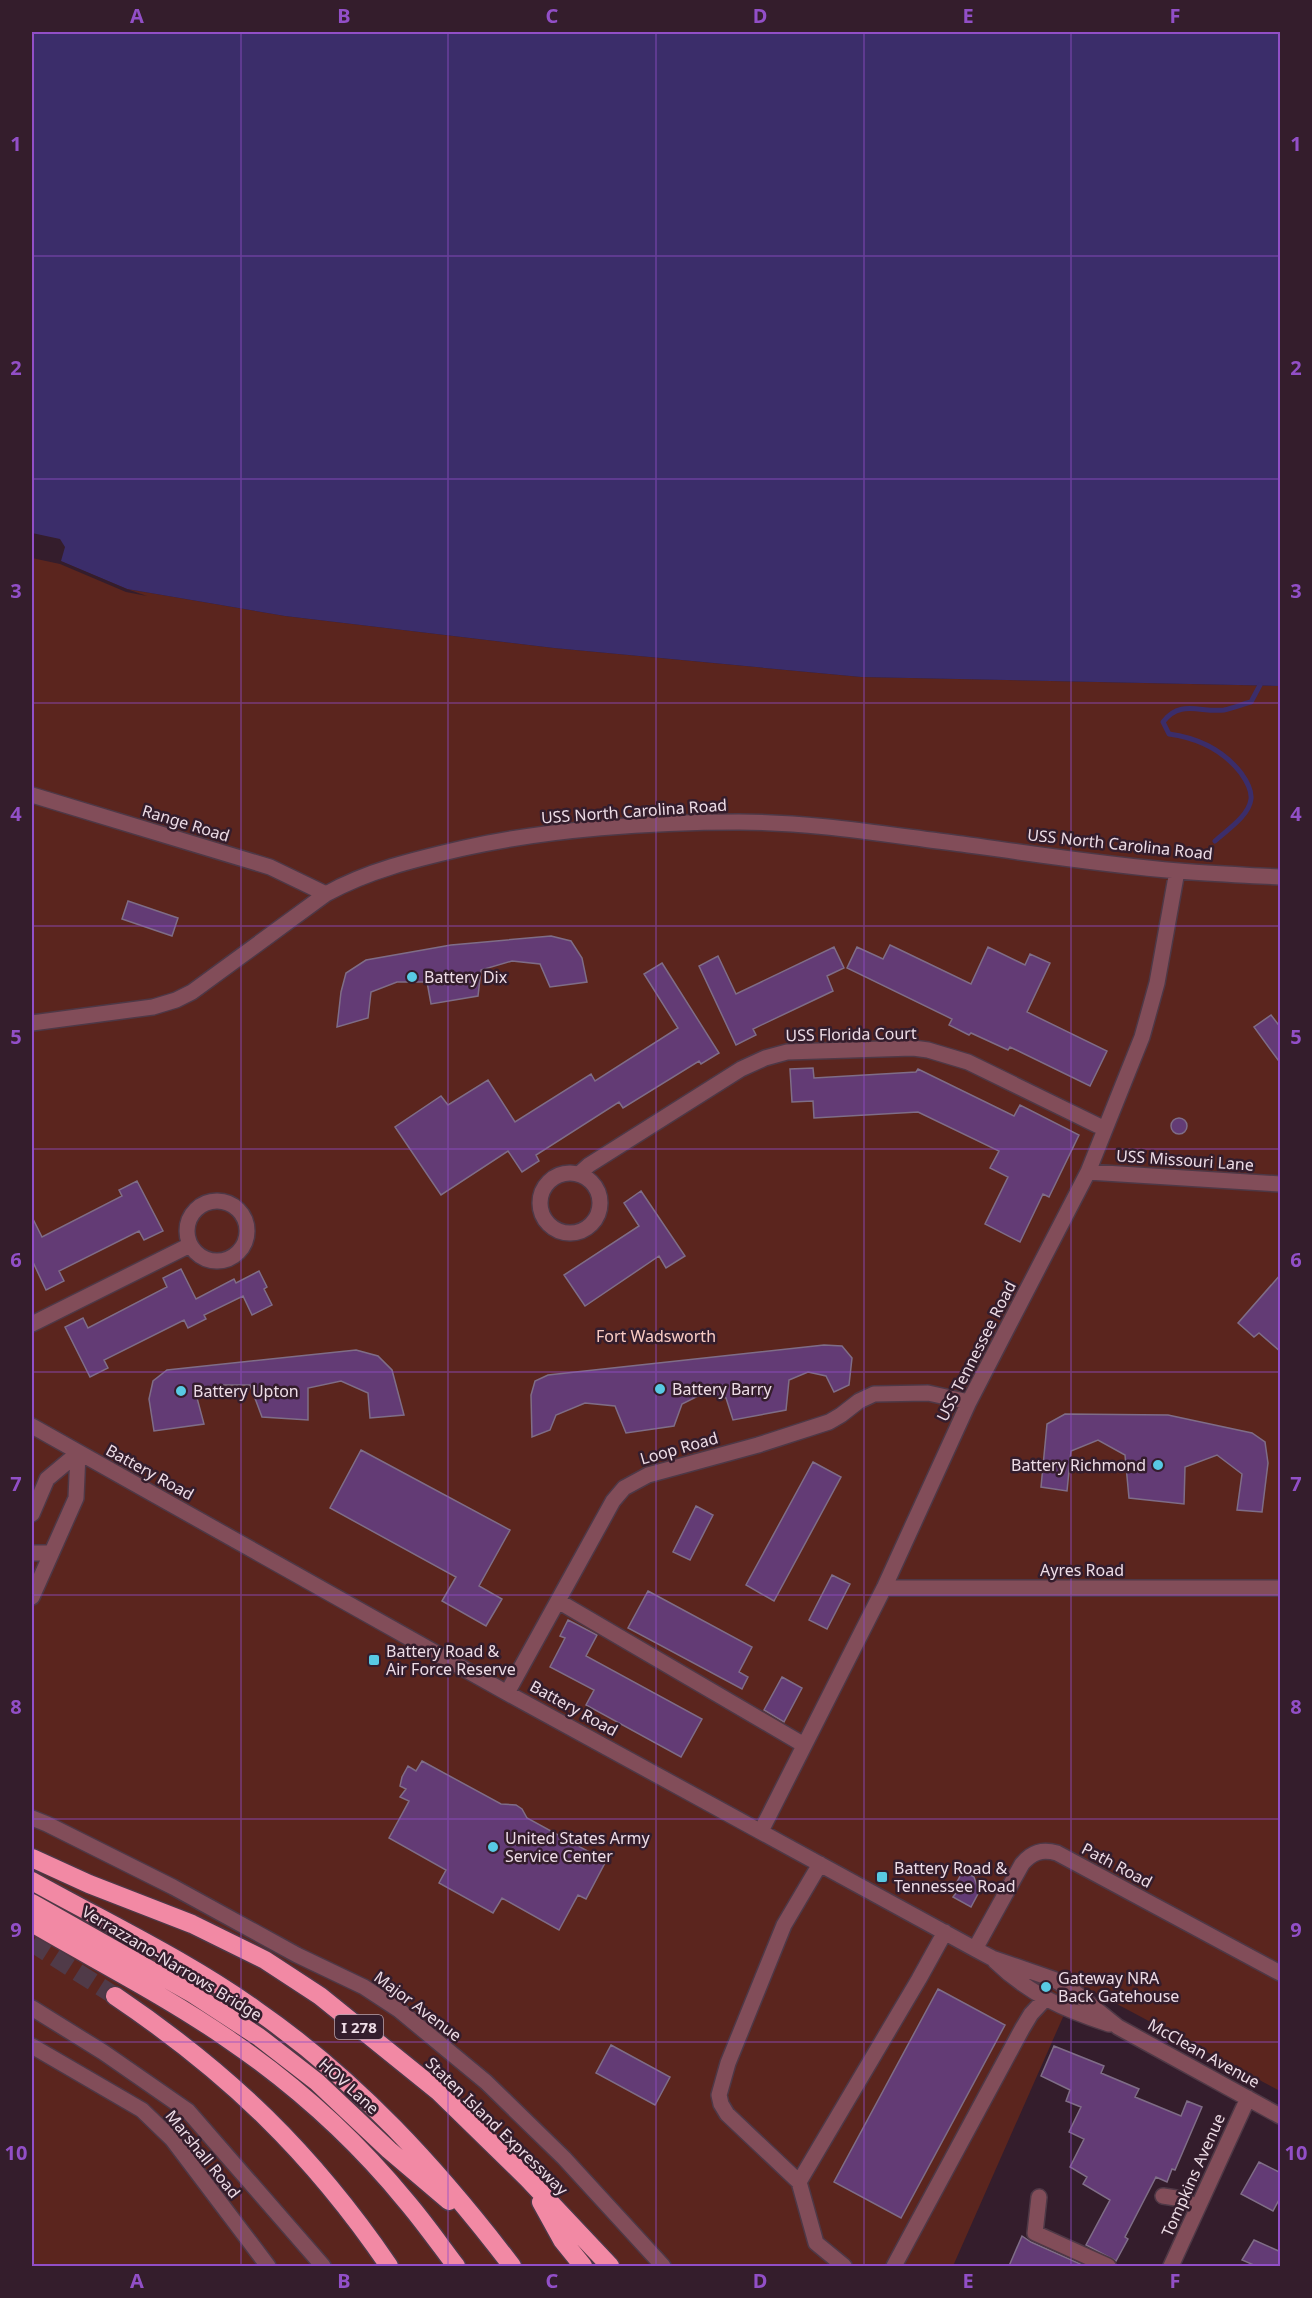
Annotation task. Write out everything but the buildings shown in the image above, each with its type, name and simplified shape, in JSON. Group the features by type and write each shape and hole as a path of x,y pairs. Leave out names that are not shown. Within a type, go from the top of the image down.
{"highway":[{"name":"Staten Island Expressway","path":"32,1858 88,1884 164,1911 265,1960 320,1996 439,2092 528,2179 610,2266"},
{"name":"I 278","path":"32,1881 211,1980 300,2042 349,2083 400,2132 494,2242"},
{"name":"Verrazzano-Narrows Bridge","path":"32,1903 193,1994 291,2060"},
{"name":"Verrazzano-Narrows Bridge","path":"32,1923 195,2017 230,2040 280,2079 347,2137 406,2201 457,2266"},
{"path":"115,1996 176,2039 259,2109 325,2180 389,2266"},
{"name":"HOV Lane","path":"291,2060 349,2110 380,2141"},
{"path":"380,2141 494,2242 513,2266"},
{"path":"380,2141 457,2266"},
{"path":"528,2179 562,2240 583,2266"}],"street":[{"name":"Range Road","path":"32,795 270,867 326,894"},
{"name":"USS North Carolina Road","path":"32,1023 153,1006 176,1000 192,992 326,894 350,881 376,871 488,843 544,834 740,822 846,828 1177,871 1281,877"},
{"name":"USS Tennessee Road","path":"761,1831 885,1588 969,1402 1088,1172 1142,1037 1157,983 1177,871"},
{"name":"USS Florida Court","path":"579,1174 589,1165 741,1069 772,1055 787,1052 913,1048 942,1053 968,1062 1105,1129"},
{"name":"USS Florida Court","path":"570,1172 579,1174 596,1186 600,1196 598,1216 583,1231 563,1233 546,1221 541,1212 541,1193 552,1178 570,1172"},
{"name":"USS Missouri Lane","path":"1088,1172 1281,1184"},
{"path":"222,1201 231,1204 244,1217 247,1227 246,1238 242,1248 235,1256 226,1260 205,1259 190,1245 187,1224 195,1209 203,1204 222,1201"},
{"path":"32,1324 190,1245"},
{"name":"Loop Road","path":"507,1693 613,1502 624,1488 642,1477 758,1445 829,1422 859,1401 874,1395 928,1393 969,1402"},
{"name":"Battery Road","path":"32,1426 507,1693 975,1949 992,1958 1053,1979"},
{"path":"32,1514 47,1479 78,1453"},
{"path":"32,1597 76,1498 78,1453"},
{"path":"32,1553 50,1553"},
{"name":"Ayres Road","path":"885,1588 1281,1588"},
{"path":"558,1601 804,1745"},
{"name":"Major Avenue","path":"32,1818 173,1887 297,1955 364,1987 399,2010 486,2082 564,2158 663,2266"},
{"name":"Path Road","path":"975,1949 1022,1864 1029,1856 1048,1850 1281,1973"},
{"path":"820,1864 783,1925 728,2063 719,2095 727,2114 799,2182 816,2243 844,2266"},
{"path":"799,2182 920,1979 945,1932"},
{"name":"Battery Road","path":"992,1958 1014,1980 1045,1999 1072,2011 1118,2026"},
{"name":"McClean Avenue","path":"1053,1979 1076,1993 1118,2026 1281,2116"},
{"path":"894,2266 1026,2022 1045,1999"},
{"path":"32,2008 103,2052 188,2111 323,2266"},
{"name":"Marshall Road","path":"32,2046 142,2110 157,2123 172,2139 268,2266"},
{"name":"Tompkins Avenue","path":"1171,2266 1248,2098"},
{"path":"1163,2196 1176,2198 1198,2207"},
{"path":"1039,2197 1035,2233 1108,2266"}],"green space":[{"name":"Fort Wadsworth","path":"32,553 61,561 127,589 285,616 554,648 861,677 1280,686 1280,2091 1085,1987 1063,2017 953,2266 32,2266"}],"shaded area":[{"path":"32,32 1280,32 1280,686 861,677 554,648 285,616 127,589 60,561 32,555"}],"pier":[{"path":"32,533 60,539 65,547 61,561 147,596 126,592 60,564 32,558"}],"waterway":[{"path":"1215,841 1246,811 1251,799 1248,785 1234,765 1218,752 1200,742 1169,734 1163,722 1176,711 1184,709 1224,710 1251,702 1260,685"}],"tunnel":[{"path":"32,1943 115,1996"}],"place":[{"name":"Battery Dix","path":"412,977"},
{"name":"Battery Barry","path":"660,1389"},
{"name":"Battery Upton","path":"181,1391"},
{"name":"Battery Richmond","path":"1158,1465"},
{"name":"Battery Road & Air Force Reserve","path":"374,1660"},
{"name":"United States Army Service Center","path":"493,1847"},
{"name":"Battery Road & Tennessee Road","path":"882,1877"},
{"name":"Gateway NRA Back Gatehouse","path":"1046,1987"}]}
